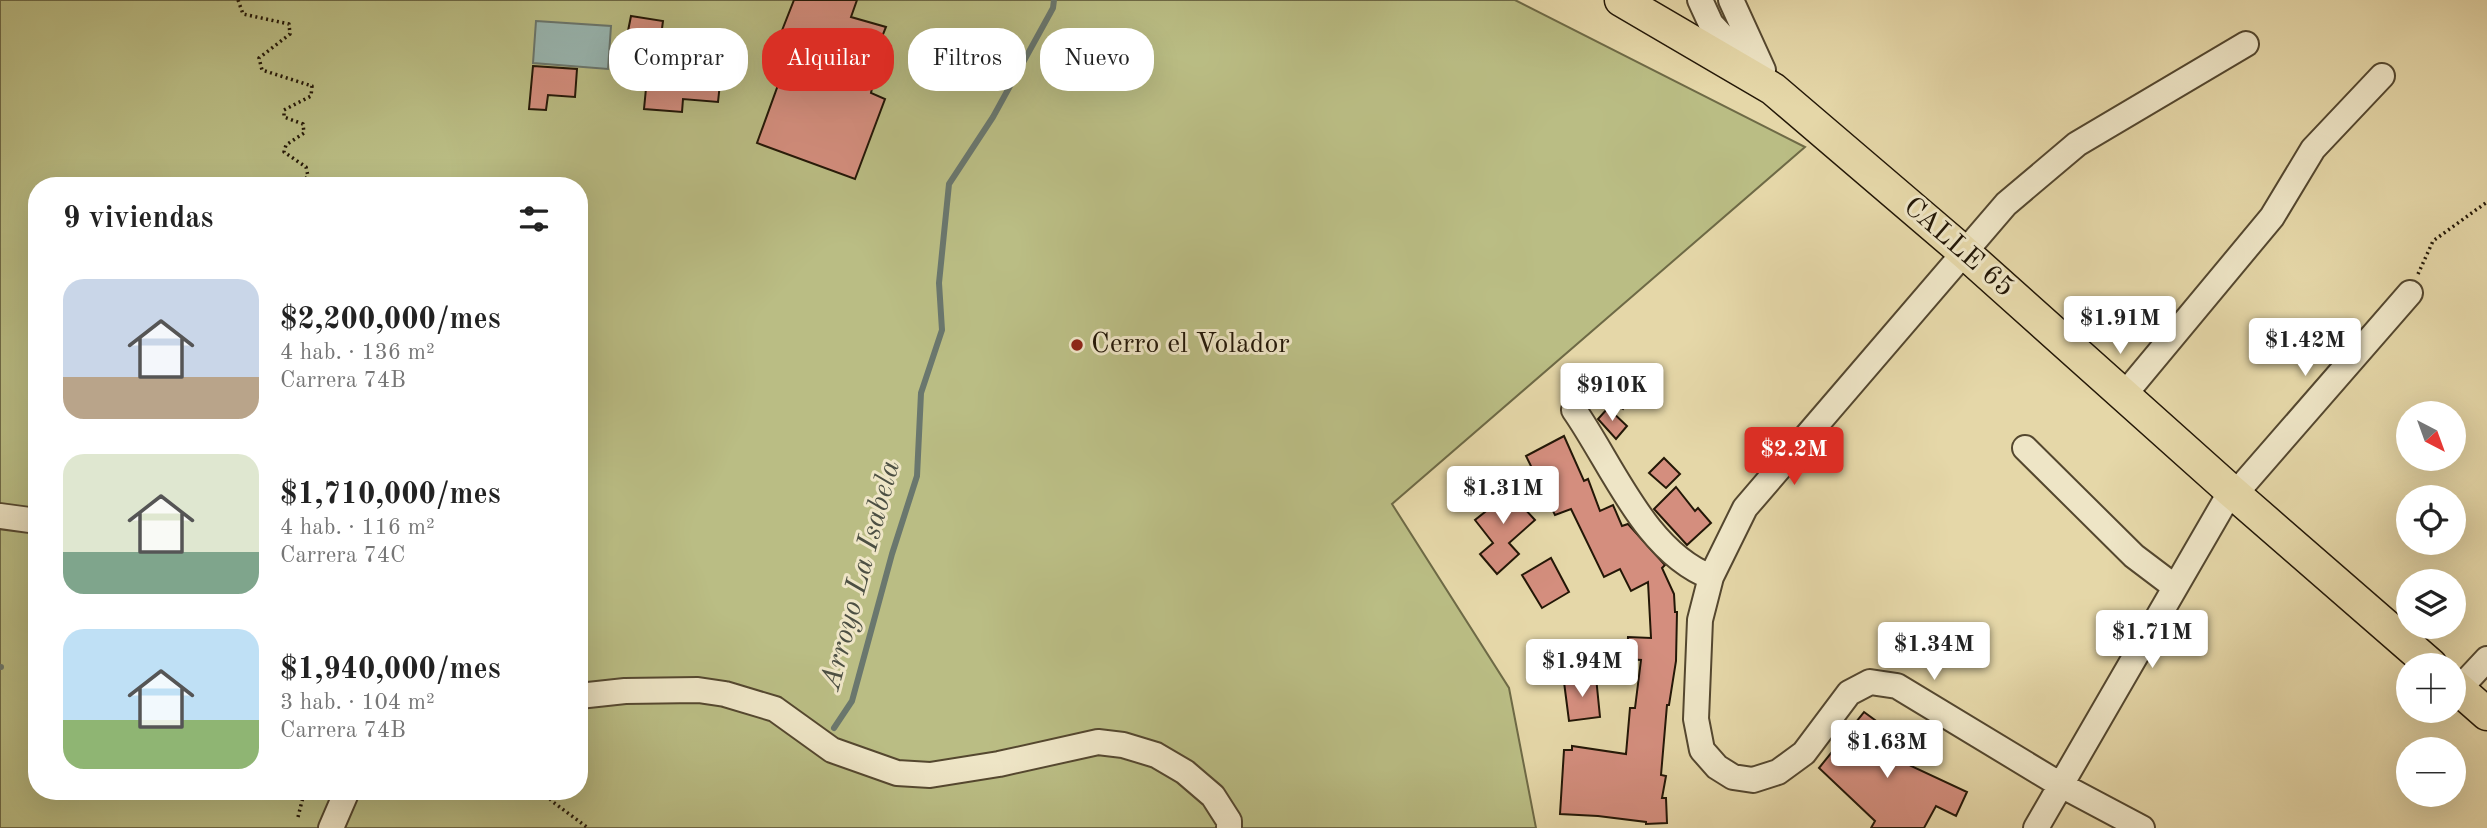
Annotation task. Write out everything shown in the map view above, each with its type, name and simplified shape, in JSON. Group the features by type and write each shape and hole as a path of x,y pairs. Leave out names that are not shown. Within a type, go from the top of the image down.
{"main road":[{"name":"CALLE 65","path":"1621,0 1773,89 1965,253 2417,653"},
{"path":"2466,696 2487,714"}],"street":[{"path":"1700,0 1711,24 1773,89"},
{"path":"1731,0 1773,89"},
{"path":"2142,828 2059,784 1897,686 1870,682 1849,693 1804,753 1778,772 1752,780 1733,777 1717,767 1702,750 1696,719 1700,620 1710,577 1745,508 2006,204 2077,144 2246,44"},
{"path":"2123,394 2272,217 2313,149 2382,76"},
{"path":"2036,828 2059,784 2233,492 2410,293"},
{"path":"1574,410 1648,526 1685,563 1710,577"},
{"path":"2025,448 2134,556 2175,587"},
{"path":"0,516 28,520"},
{"path":"2466,678 2487,659"},
{"path":"588,695 625,691 686,690 725,694 775,709 832,750 897,773 930,775 999,764 1098,742 1123,744 1156,755 1185,772 1213,796 1229,821 1229,828"},
{"path":"331,828 343,800"}],"path":[{"path":"238,0 243,14 289,24 290,34 259,58 262,70 312,86 311,96 284,110 284,117 303,124 304,133 286,145 284,152 306,167 307,177"},
{"path":"2410,293 2433,241 2487,202"},
{"path":"298,817 302,800"},
{"path":"551,800 588,828"}],"green space":[{"name":"Cerro el Volador","path":"0,0 1515,0 1805,147 1392,504 1509,688 1536,828 0,828"}],"water":[{"path":"536,21 611,26 608,69 533,63"}],"building":[{"path":"794,0 857,0 851,17 886,27 886,28 783,28"},
{"path":"631,16 663,21 662,28 629,28"},
{"path":"533,66 577,69 575,97 548,95 546,110 529,109"},
{"path":"646,91 719,91 718,102 683,99 682,112 644,109"},
{"path":"776,91 871,91 885,99 855,179 757,143"},
{"path":"1622,380 1635,388 1623,409 1609,401"},
{"path":"1608,408 1627,426 1616,439 1598,419"},
{"path":"1564,436 1584,481 1588,479 1600,511 1613,505 1622,526 1628,524 1665,565 1662,568 1674,594 1677,612 1676,661 1667,705 1661,775 1666,776 1662,798 1666,798 1667,823 1646,824 1598,816 1560,814 1564,750 1572,750 1572,746 1626,754 1630,708 1635,708 1641,660 1627,659 1628,637 1651,638 1648,582 1631,591 1620,569 1604,577 1571,509 1555,515 1526,456"},
{"path":"1664,458 1680,474 1666,488 1649,473"},
{"path":"1498,480 1535,520 1509,543 1519,554 1497,574 1480,554 1493,543 1475,520 1495,504 1484,493"},
{"path":"1676,487 1695,511 1698,508 1711,523 1687,545 1654,509"},
{"path":"1551,558 1569,592 1542,608 1522,575"},
{"path":"1596,677 1600,717 1569,721 1564,682"},
{"path":"1864,712 1879,723 1875,729 1915,761 1911,766 1967,792 1956,816 1936,806 1924,828 1871,828 1875,821 1819,768"}],"waterway":[{"name":"Arroyo La Isabela","path":"834,728 852,701 892,554 917,476 921,393 942,330 939,283 949,184 993,117 1053,8 1054,0"}],"place":[{"name":"Cerro el Volador","path":"1077,345"}]}
